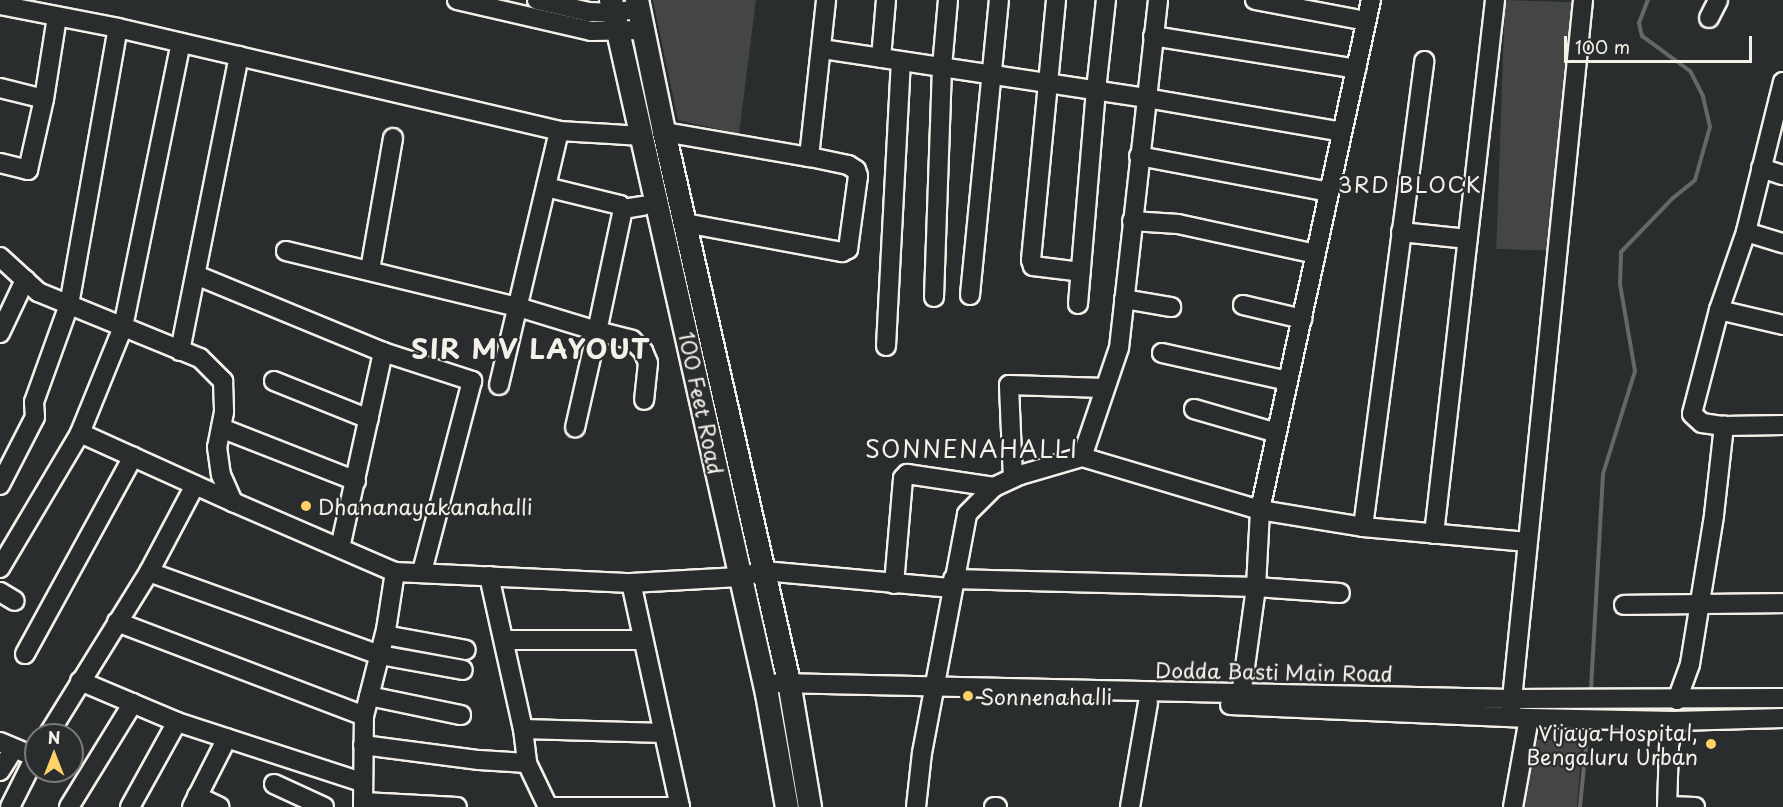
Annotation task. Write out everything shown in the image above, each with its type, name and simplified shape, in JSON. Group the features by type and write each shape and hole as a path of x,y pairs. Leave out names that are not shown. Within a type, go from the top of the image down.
{"main road":[{"name":"100 Feet Road","path":"639,13 653,134 739,576 765,689 787,807"},
{"name":"100 Feet Road","path":"615,15 653,134 685,223 790,687 810,807"}],"street":[{"path":"457,0 591,31 615,15"},
{"path":"537,0 588,12 615,15 639,13"},
{"path":"809,157 826,0"},
{"path":"881,58 886,0"},
{"path":"933,297 942,67 948,0"},
{"path":"970,295 999,0"},
{"path":"1056,0 1030,260 1033,266 1081,272"},
{"path":"1078,304 1106,0"},
{"path":"1082,456 1119,348 1158,0"},
{"path":"1255,0 1366,21"},
{"path":"1240,699 1256,587 1260,510 1371,0"},
{"path":"1434,534 1495,0"},
{"path":"1513,807 1520,718 1511,699 1583,0"},
{"path":"1708,18 1718,0"},
{"path":"0,5 118,28 559,131 653,134 809,157 848,165 856,170 858,176 848,249 842,252 685,223"},
{"path":"0,163 28,170 44,99 57,17"},
{"path":"0,486 35,417 34,402 69,305 118,28"},
{"path":"1153,36 1356,69"},
{"path":"0,568 80,433 123,327 181,43"},
{"path":"822,49 1047,82 1342,132"},
{"path":"180,351 239,56"},
{"path":"886,346 901,61"},
{"path":"1363,527 1424,61"},
{"path":"0,88 44,99"},
{"path":"1782,90 1746,232 1719,310 1692,414 1702,423 1724,426 1783,425"},
{"path":"499,385 559,131"},
{"path":"370,270 393,138"},
{"path":"1139,156 1329,192"},
{"path":"1761,168 1783,175"},
{"path":"546,187 620,205 624,214 575,428"},
{"path":"623,209 643,206"},
{"path":"1132,221 1178,224 1316,254"},
{"path":"1401,232 1468,239"},
{"path":"1746,232 1783,243"},
{"path":"286,251 518,307 632,340 643,351 648,363 644,400"},
{"path":"0,257 38,292 200,358 223,381 224,412 217,447 221,475 232,502"},
{"path":"196,275 383,352 472,381 422,572"},
{"path":"0,333 25,280"},
{"path":"1124,299 1171,307"},
{"path":"1243,305 1302,319"},
{"path":"1719,310 1783,325"},
{"path":"340,548 383,352"},
{"path":"1162,353 1288,381"},
{"path":"274,381 369,419"},
{"path":"1014,478 1009,385 1105,388"},
{"path":"1194,409 1277,433"},
{"path":"1677,700 1690,664 1724,426"},
{"path":"221,428 356,481"},
{"path":"80,433 395,572 631,583 739,576 764,571 894,584 1256,587 1340,593"},
{"path":"916,807 933,690 967,514 994,487 1014,478 1082,456 1260,510 1363,527 1527,542"},
{"path":"25,654 133,457"},
{"path":"894,584 903,478 907,474 994,487"},
{"path":"55,723 148,572 195,485"},
{"path":"148,572 380,654 463,670"},
{"path":"395,572 385,635 364,716 363,805 456,807"},
{"path":"489,576 523,729 527,763 534,782 548,807 680,807 631,583"},
{"path":"1624,605 1783,603"},
{"path":"117,622 364,716"},
{"path":"385,635 466,650"},
{"path":"504,640 642,640"},
{"path":"80,681 177,722 362,782"},
{"name":"Dodda Basti Main Road","path":"765,689 790,687 933,690 1240,699 1677,700 1783,698"},
{"name":"Dodda Basti Main Road","path":"933,690 1148,703 1240,699 1520,718 1674,721"},
{"path":"369,696 461,715"},
{"path":"69,807 132,703"},
{"path":"1130,807 1148,703"},
{"path":"1695,807 1667,806 1669,746 1674,721 1783,718"},
{"path":"130,807 177,722"},
{"path":"523,729 664,733"},
{"path":"220,807 195,802 227,738"},
{"path":"363,744 479,760 527,763"},
{"path":"0,771 7,746 24,752"},
{"path":"10,807 24,780"},
{"path":"274,784 324,807"}],"shaded area":[{"path":"653,0 756,0 739,134 678,120"},
{"path":"1505,0 1572,2 1563,251 1496,249"},
{"path":"1534,740 1582,740 1577,807 1523,807"}],"waterway":[{"path":"1591,689 1603,474 1635,371 1620,284 1621,252 1673,198 1695,180 1710,127 1703,96 1690,71 1642,36 1639,23 1648,0"},
{"path":"1580,807 1586,746"}],"place":[{"name":"Dhananayakanahalli","path":"306,506"},
{"name":"Sonnenahalli","path":"968,696"},
{"name":"Vijaya Hospital, Bengaluru Urban","path":"1711,744"}],"district":[{"name":"3RD BLOCK","path":"1410,184"},
{"name":"SIR MV LAYOUT","path":"531,348"},
{"name":"SONNENAHALLI","path":"972,449"}]}
